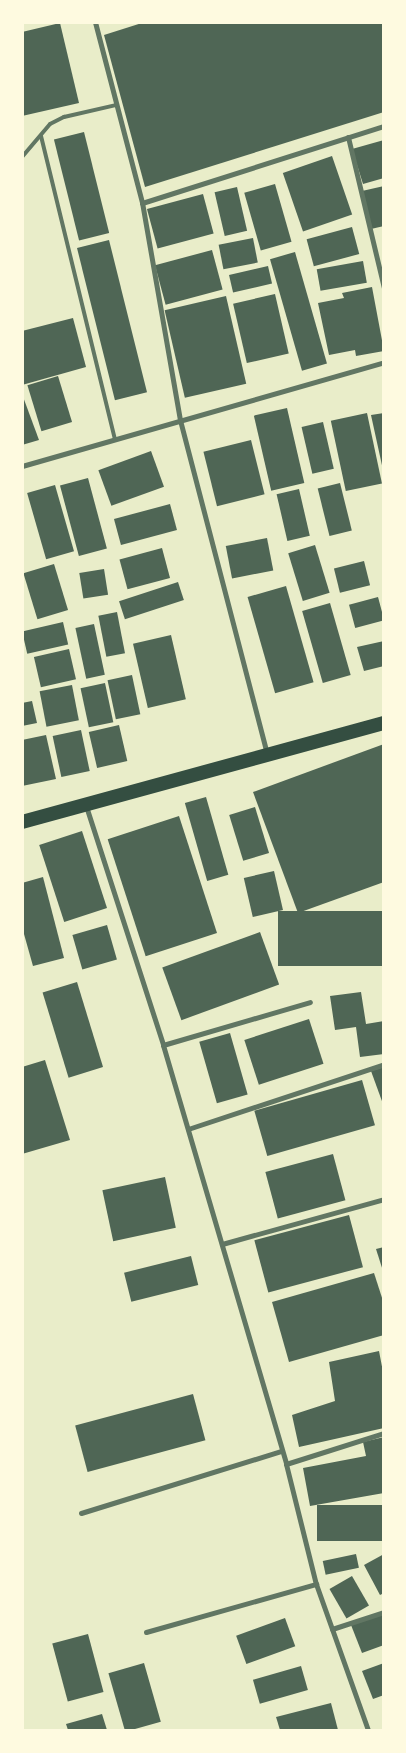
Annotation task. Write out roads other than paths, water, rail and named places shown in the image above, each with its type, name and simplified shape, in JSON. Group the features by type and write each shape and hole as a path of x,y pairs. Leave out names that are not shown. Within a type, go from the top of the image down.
{"highway":[{"path":"22,822 384,723"}],"street":[{"path":"95,22 142,203 180,420 267,755"},
{"path":"142,203 384,126"},
{"path":"348,137 384,288"},
{"path":"22,466 384,362"},
{"path":"86,805 163,1045 222,1244 286,1464 316,1584 368,1730"},
{"path":"163,1045 310,1002"},
{"path":"188,1129 384,1064"},
{"path":"222,1244 384,1199"},
{"path":"286,1464 384,1433"},
{"path":"81,1513 281,1451"},
{"path":"146,1632 316,1584"},
{"path":"332,1629 384,1612"}],"lane":[{"path":"22,157 50,124 64,117 116,105"},
{"path":"41,136 115,439"}]}
